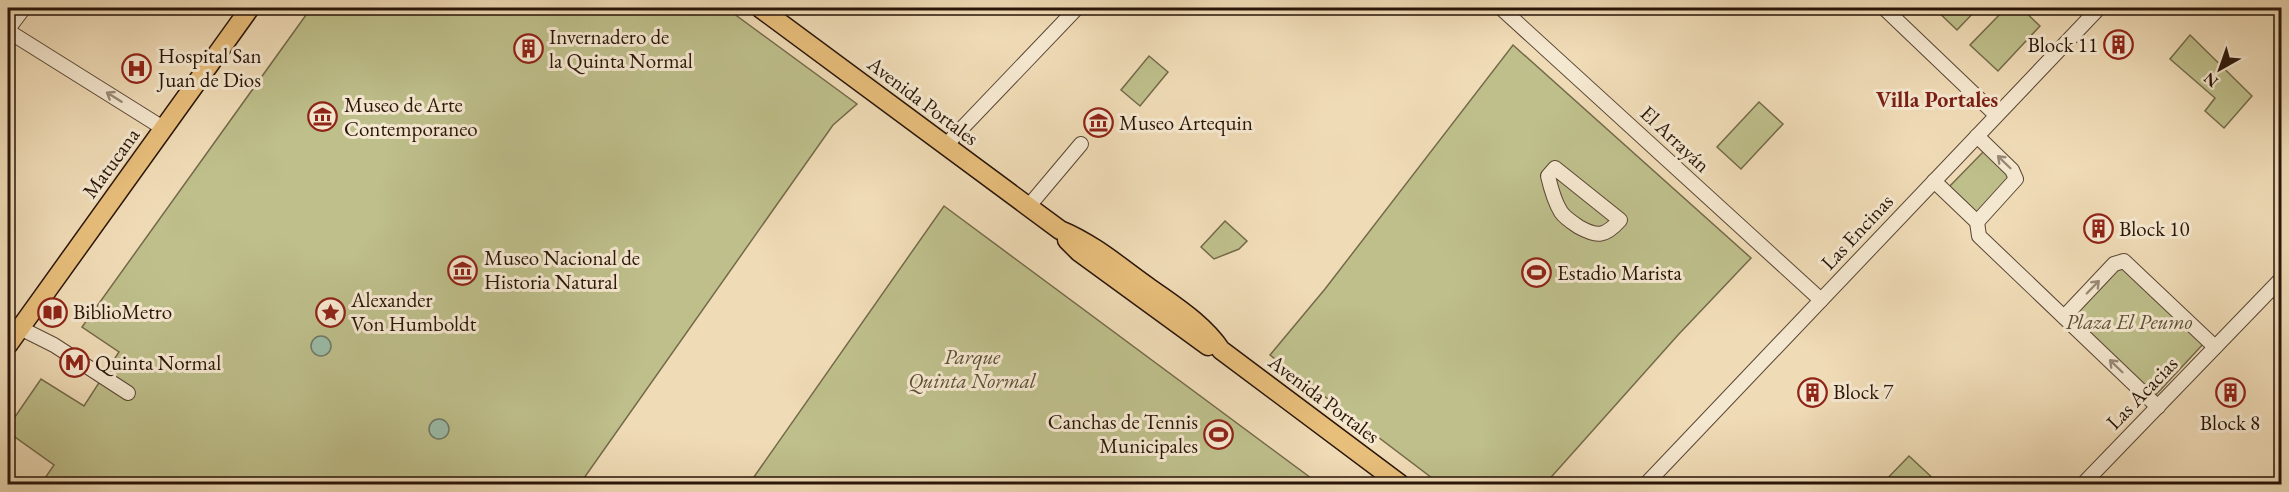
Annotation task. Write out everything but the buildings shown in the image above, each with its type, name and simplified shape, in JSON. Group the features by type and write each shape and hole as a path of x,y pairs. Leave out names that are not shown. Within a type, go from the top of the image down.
{"main road":[{"name":"Matucana","path":"8,345 14,324 163,128 250,8"},
{"name":"Avenida Portales","path":"760,8 1060,231 1086,242 1192,320 1209,334 1221,350 1400,484"}],"street":[{"path":"24,8 8,30 163,128"},
{"path":"946,146 1077,8"},
{"name":"El Arrayán","path":"1502,8 1821,300"},
{"path":"1884,8 1996,115"},
{"name":"Las Encinas","path":"1646,484 2098,8"},
{"path":"1977,136 2012,170 2016,179 1977,222"},
{"path":"1028,207 1081,144"},
{"path":"1555,168 1620,220 1604,233 1594,235 1575,225 1562,214 1548,176 1555,168"},
{"path":"1934,181 1977,222 1979,236 2158,407"},
{"path":"2064,317 2114,264 2124,261 2215,347"},
{"name":"Las Acacias","path":"2084,484 2282,278"},
{"path":"14,324 54,345 128,393"}],"green space":[{"path":"311,8 726,8 857,104 833,125 584,478 584,484 41,484 54,465 8,432 8,427 41,379 84,406 119,352 82,327"},
{"path":"1934,8 1978,8 1957,30"},
{"path":"2006,8 2021,8 2040,26 1998,71 1970,45"},
{"path":"2190,35 2252,96 2224,128 2205,111 2215,98 2170,59"},
{"name":"Estadio Marista","path":"1513,45 1751,258 1678,335 1545,484 1440,484 1270,355 1325,289"},
{"path":"1149,56 1168,72 1140,106 1121,90"},
{"path":"1759,102 1783,124 1741,169 1717,147"},
{"path":"1985,150 2013,181 1978,217 1947,189"},
{"name":"Parque Quinta Normal","path":"944,206 1319,484 749,484"},
{"path":"1225,221 1247,241 1239,249 1214,259 1201,247"},
{"name":"Plaza El Peumo","path":"2125,266 2205,342 2153,398 2073,320 2073,313 2116,267"},
{"path":"1909,456 1939,484 1882,484"}],"shaded area":[{"path":"321,336 328,339 331,346 328,353 321,356 314,353 311,346 314,339"},
{"path":"439,419 446,422 449,429 446,436 439,439 432,436 429,429 432,422"}],"place":[{"name":"Block 11","path":"2119,45"},
{"name":"Invernadero de la Quinta Normal","path":"528,49"},
{"name":"Hospital San Juan de Dios","path":"137,68"},
{"name":"Museo de Arte Contemporaneo","path":"323,117"},
{"name":"Museo Artequin","path":"1098,123"},
{"name":"Block 10","path":"2098,229"},
{"name":"Museo Nacional de Historia Natural","path":"463,270"},
{"name":"Estadio Marista","path":"1536,273"},
{"name":"BiblioMetro","path":"52,312"},
{"name":"Alexander Von Humboldt","path":"330,312"},
{"name":"Quinta Normal","path":"74,363"},
{"name":"Block 7","path":"1812,392"},
{"name":"Block 8","path":"2230,392"},
{"name":"Canchas de Tennis Municipales","path":"1219,434"}],"district":[{"name":"Villa Portales","path":"1937,99"}]}
